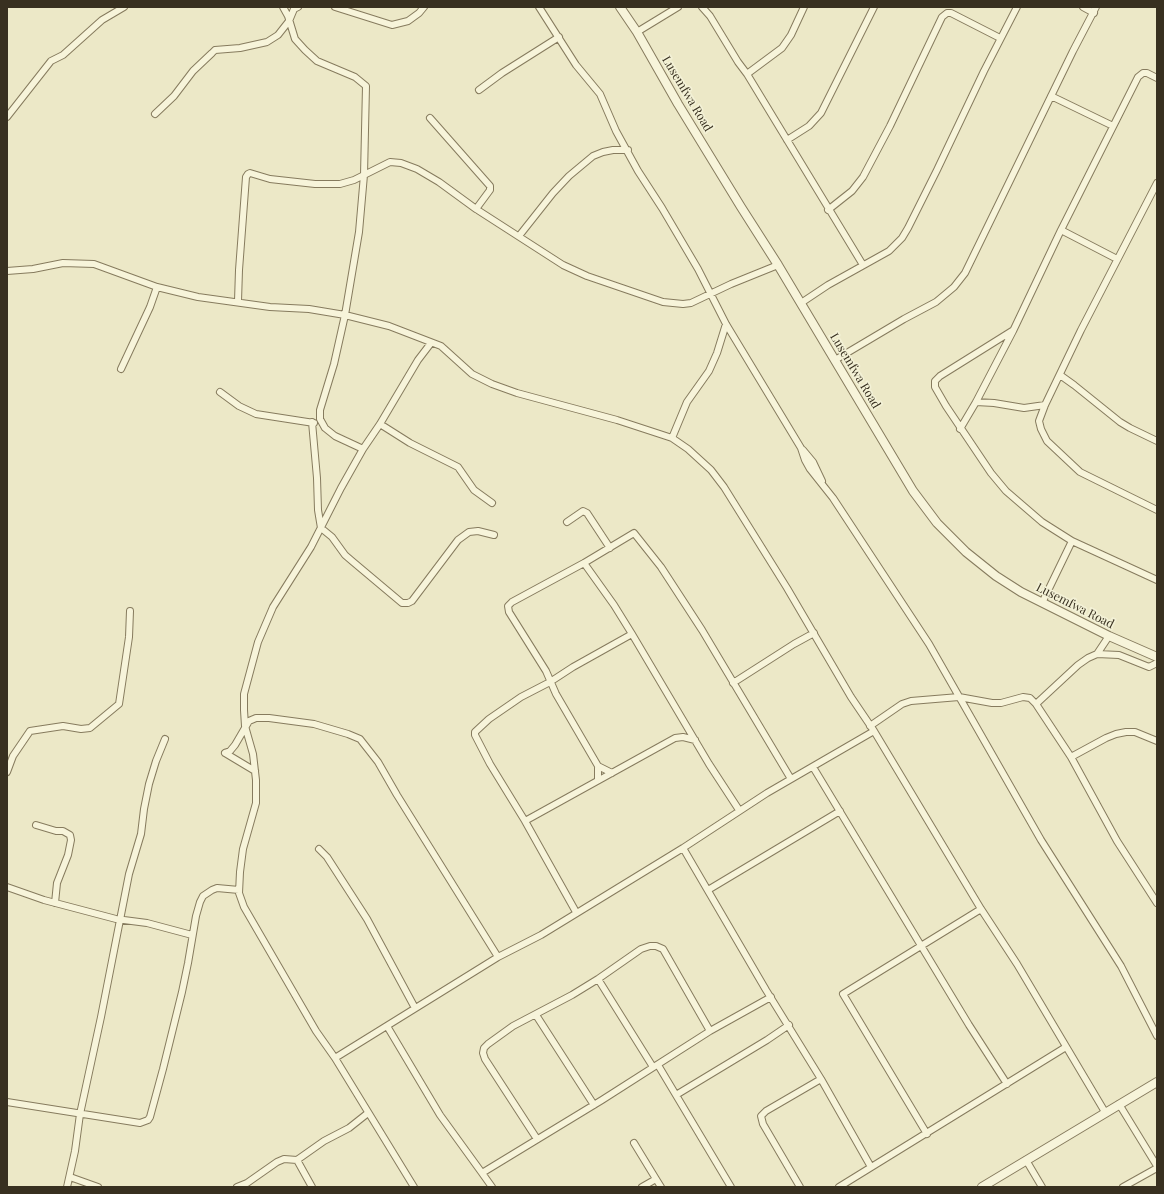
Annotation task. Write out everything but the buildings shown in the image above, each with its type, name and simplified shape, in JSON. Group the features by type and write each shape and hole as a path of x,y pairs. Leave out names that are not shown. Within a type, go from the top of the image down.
{"street":[{"path":"7,116 51,61 63,55 102,20 124,7"},
{"path":"283,7 288,16 295,39 317,61 355,78 366,86 364,175 359,232 345,315 334,364 320,410 320,419 325,428 335,436 362,449"},
{"path":"155,114 174,96 193,71 215,50 240,48 267,42 278,35 289,21 294,9 298,7"},
{"path":"335,7 392,25 408,20 419,13 424,7"},
{"path":"539,7 576,65 600,94 616,131 628,150 638,171 698,269 726,324 802,448 805,460 810,469 823,484 929,644 955,688 958,697 989,746 1041,840 1121,966 1157,1036"},
{"name":"Lusemfwa Road","path":"620,7 637,32 686,117 778,265 913,491 937,523 966,552 996,576 1021,592 1109,636 1157,657"},
{"path":"637,32 678,7"},
{"path":"702,7 710,16 747,74 862,265"},
{"path":"747,74 782,48 791,35 804,7"},
{"path":"787,140 809,126 821,113 874,7"},
{"path":"801,303 892,248 902,238 938,170 1000,38 1017,7"},
{"path":"835,360 936,302 954,287 965,273 975,256 1051,96 1095,10 1083,7"},
{"path":"828,210 852,191 863,177 890,126 942,17 947,13 951,13 1000,38"},
{"path":"479,90 502,73 559,37"},
{"path":"960,429 976,402 1013,331 1061,230 1140,75 1147,73 1157,78"},
{"path":"1051,96 1113,126"},
{"path":"430,118 490,186 490,190 476,209"},
{"path":"519,236 553,193 569,176 593,156 613,150 628,150"},
{"path":"238,302 246,177 248,174 250,173 270,179 315,184 340,184 354,180 390,162 401,163 417,169 439,182 476,209 563,265 587,276 663,302 683,304 691,303 730,284 778,265"},
{"path":"1157,183 1081,330 1039,420 1040,429 1047,441 1080,472 1157,510"},
{"path":"1061,230 1117,259"},
{"path":"7,271 33,269 63,263 94,264 157,287 198,297 270,307 308,309 345,315 389,326 441,346 472,374 492,384 517,393 617,420 672,438 688,448 711,470 724,487 787,588 851,698 872,729 981,909 1017,964 1105,1112"},
{"path":"121,369 150,307 157,287"},
{"path":"672,438 687,402 709,371 717,353 726,324"},
{"path":"1013,331 940,376 935,381 935,387 980,459 1006,491 1042,522 1072,541 1157,580"},
{"path":"414,1187 335,1058 316,1030 244,907 239,890 243,849 256,803 253,754 245,726 244,694 258,642 273,607 311,547 362,449 380,424 406,380 431,343"},
{"path":"1060,375 1120,422 1157,441"},
{"path":"220,392 239,406 256,414 322,424"},
{"path":"976,402 994,402 1024,408 1045,405"},
{"path":"312,422 318,510 321,528 332,537 352,562 402,603 412,601 458,540 469,532 478,531 494,535"},
{"path":"380,424 410,443 458,467 474,490 492,503"},
{"path":"567,522 583,511 587,513 610,548"},
{"path":"598,780 598,766 556,694 546,671 509,612 508,606 512,602 584,563 632,534 636,534 662,567 702,630 791,779"},
{"path":"1042,603 1072,541"},
{"path":"584,563 632,634 695,740 739,810"},
{"path":"7,772 13,756 30,731 63,726 81,729 90,728 119,704 129,637 130,611"},
{"path":"733,683 814,633"},
{"path":"576,912 525,821 490,764 475,735 475,732 489,718 502,709 632,634"},
{"path":"1097,654 1109,636"},
{"path":"1036,704 1078,665 1097,654 1119,655 1149,667 1157,663"},
{"path":"335,1058 498,957 541,935 576,912 683,848 739,810 813,767 872,729 892,710 906,702 958,697 992,703 1001,703 1022,697 1030,698 1036,704 1071,757 1106,821 1157,903"},
{"path":"255,771 225,753 230,751 235,745 249,721 256,718 269,718 314,724 360,739 369,748 378,762 498,957"},
{"path":"1071,757 1106,738 1126,732 1135,732 1157,741"},
{"path":"525,821 675,738 695,740"},
{"path":"67,1187 70,1177 80,1114 121,920 129,874 141,834 144,809 156,761 165,739"},
{"path":"598,766 612,773"},
{"path":"813,767 969,1025 1007,1084"},
{"path":"708,890 840,811"},
{"path":"36,826 67,832 70,835 71,840 68,855 57,883 54,902"},
{"path":"683,848 771,997 822,1079 871,1167"},
{"path":"319,849 327,857 367,919 415,1008"},
{"path":"7,887 54,902 121,920 146,923 192,935"},
{"path":"7,1102 140,1123 144,1122 150,1117 182,992 196,916 203,896 208,891 217,888 239,890"},
{"path":"927,1134 843,994 981,909"},
{"path":"537,1139 485,1059 484,1048 513,1026 598,979 641,949 656,946 663,949 710,1031"},
{"path":"598,979 655,1066 676,1095 731,1187"},
{"path":"482,1173 594,1105 710,1031 771,997"},
{"path":"536,1014 594,1105"},
{"path":"387,1026 440,1115 492,1187"},
{"path":"676,1095 789,1026"},
{"path":"839,1187 1066,1047"},
{"path":"800,1187 763,1124 761,1116 766,1111 822,1079"},
{"path":"982,1187 1157,1082"},
{"path":"1119,1104 1157,1167 1123,1187"},
{"path":"237,1187 247,1183 277,1162 284,1159 297,1160 349,1128 368,1113"},
{"path":"634,1143 661,1187"},
{"path":"297,1160 312,1187"},
{"path":"1026,1160 1042,1187"},
{"path":"70,1177 98,1187"},
{"path":"642,1187 656,1179"}]}
